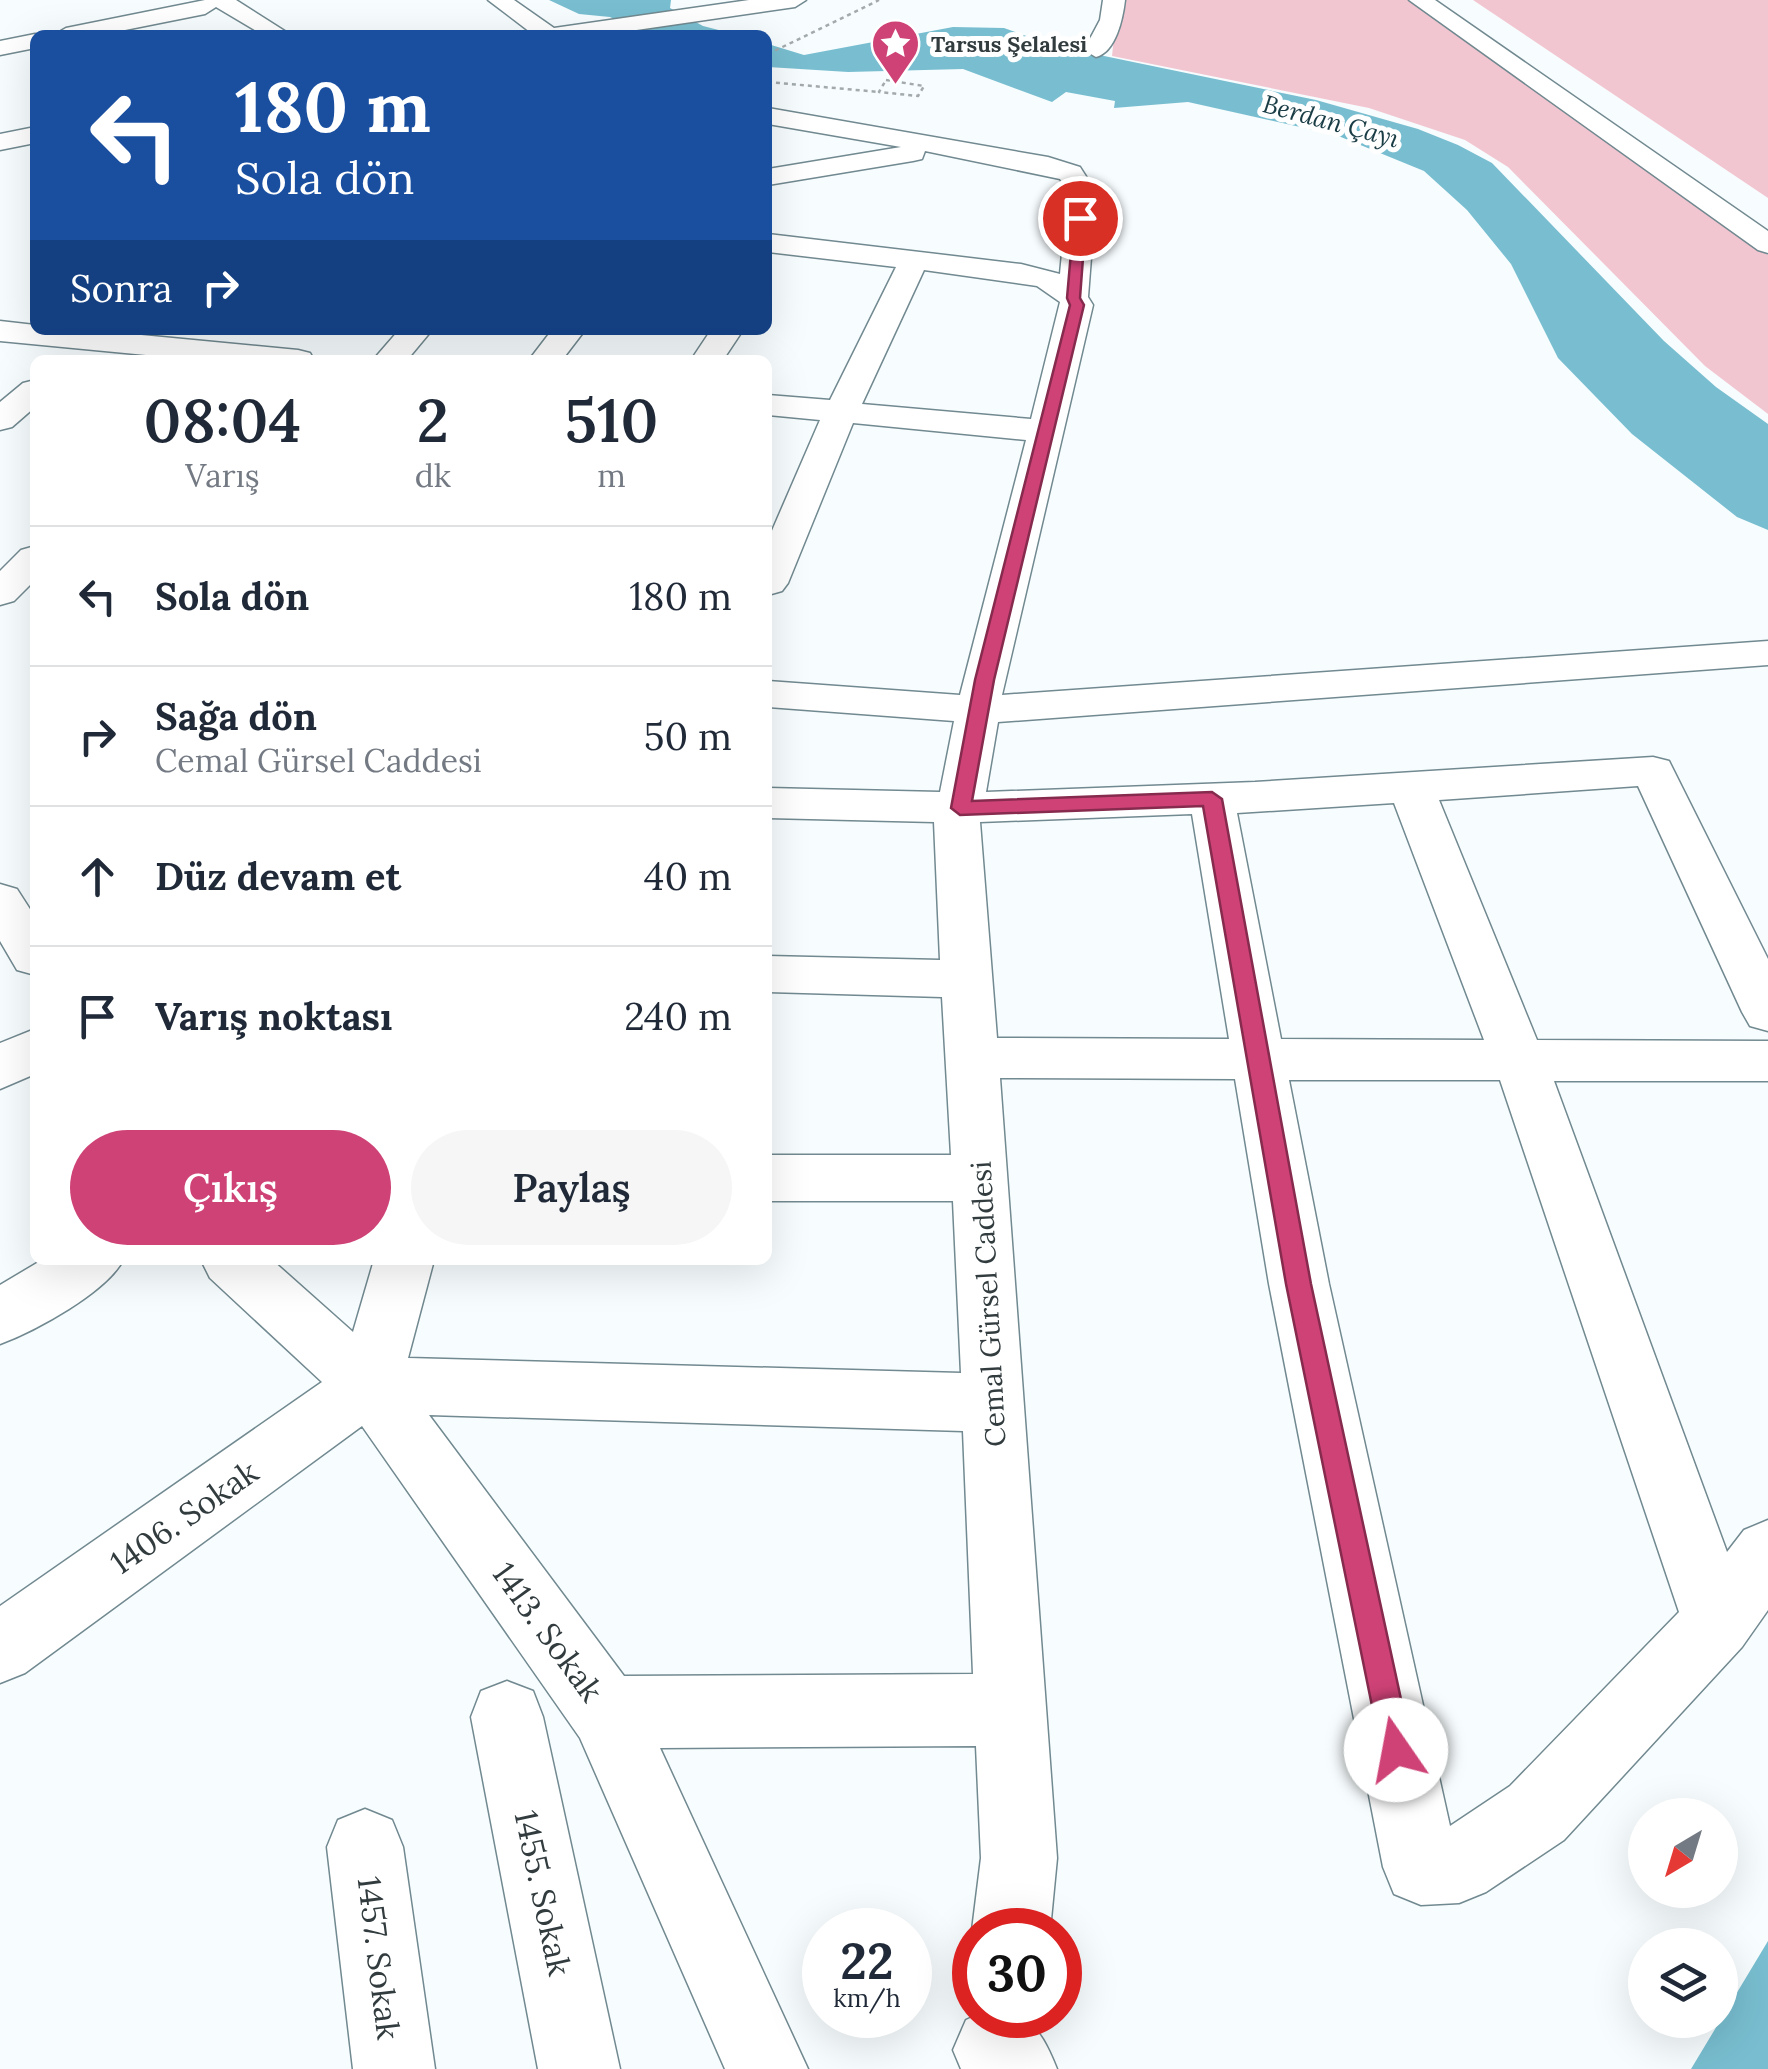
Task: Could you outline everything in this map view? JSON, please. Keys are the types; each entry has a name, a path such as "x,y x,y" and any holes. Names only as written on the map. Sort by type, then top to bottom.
{"street":[{"path":"500,0 545,30"},
{"path":"584,30 795,0"},
{"path":"1096,50 1111,20 1114,0"},
{"path":"1420,0 1768,244"},
{"path":"1459,0 1670,144"},
{"path":"206,2 242,30"},
{"path":"87,30 206,2 268,30"},
{"path":"0,48 30,42"},
{"name":"Cemal Gürsel Caddesi","path":"772,117 1038,163 1070,173 1082,192 1074,285 1077,305 982,695 956,830 1020,1858 1013,1908"},
{"path":"0,142 30,136"},
{"path":"772,177 949,147"},
{"path":"774,239 1036,262 1074,285"},
{"path":"774,239 1021,273 1074,285"},
{"path":"772,574 914,260"},
{"path":"0,330 30,333"},
{"path":"59,335 225,355"},
{"path":"394,355 412,335"},
{"path":"549,355 564,335"},
{"path":"76,355 95,338"},
{"path":"0,420 30,394"},
{"path":"772,405 1046,432"},
{"path":"30,563 0,595 30,603"},
{"path":"982,695 1088,678 1768,624"},
{"path":"772,694 982,695 1768,653"},
{"path":"772,803 960,808 1212,799 1653,772 1768,1012"},
{"path":"1410,787 1519,1061 1717,1622"},
{"path":"1212,799 1298,1284 1421,1866 1459,1865 1537,1813 1717,1622 1768,1553"},
{"path":"772,974 967,978"},
{"path":"0,1068 30,1051"},
{"path":"972,1058 1768,1061"},
{"path":"772,1178 980,1178"},
{"path":"0,1318 85,1265"},
{"name":"1413. Sokak","path":"237,1265 369,1385 606,1712 767,2069"},
{"path":"403,1265 369,1385 994,1402"},
{"name":"1406. Sokak","path":"0,1648 369,1385"},
{"path":"606,1712 1011,1710"},
{"name":"1455. Sokak","path":"507,1717 579,2069"},
{"name":"1457. Sokak","path":"365,1847 394,2069"}],"path":[{"path":"772,52 880,0"},
{"path":"772,82 878,94 918,96 924,86 886,80 878,94"}],"shaded area":[{"path":"1118,0 1409,0 1768,255 1768,414 1705,366 1508,167 1465,140 1369,108 1112,56"},
{"path":"1473,0 1768,0 1768,198"}],"water":[{"path":"549,0 671,0 670,8 719,30 635,30 610,17 579,14"},
{"name":"Berdan Çayı","path":"953,27 1004,28 1051,45 1316,100 1418,129 1458,145 1492,163 1664,341 1716,387 1768,424 1768,530 1737,517 1632,434 1558,358 1511,264 1467,210 1424,171 1336,135 1188,102 1114,108 1115,101 1066,92 1052,102 963,69 848,72 772,67 772,45 804,55"},
{"path":"1768,1941 1768,2069 1691,2069 1710,2038 1738,2038 1738,1991"}],"place":[{"name":"Tarsus Şelalesi","path":"896,86"}],"route":[{"path":"1080,218 1073,298 1077,305 984,680 960,808 1212,799 1298,1284 1396,1750"}]}
